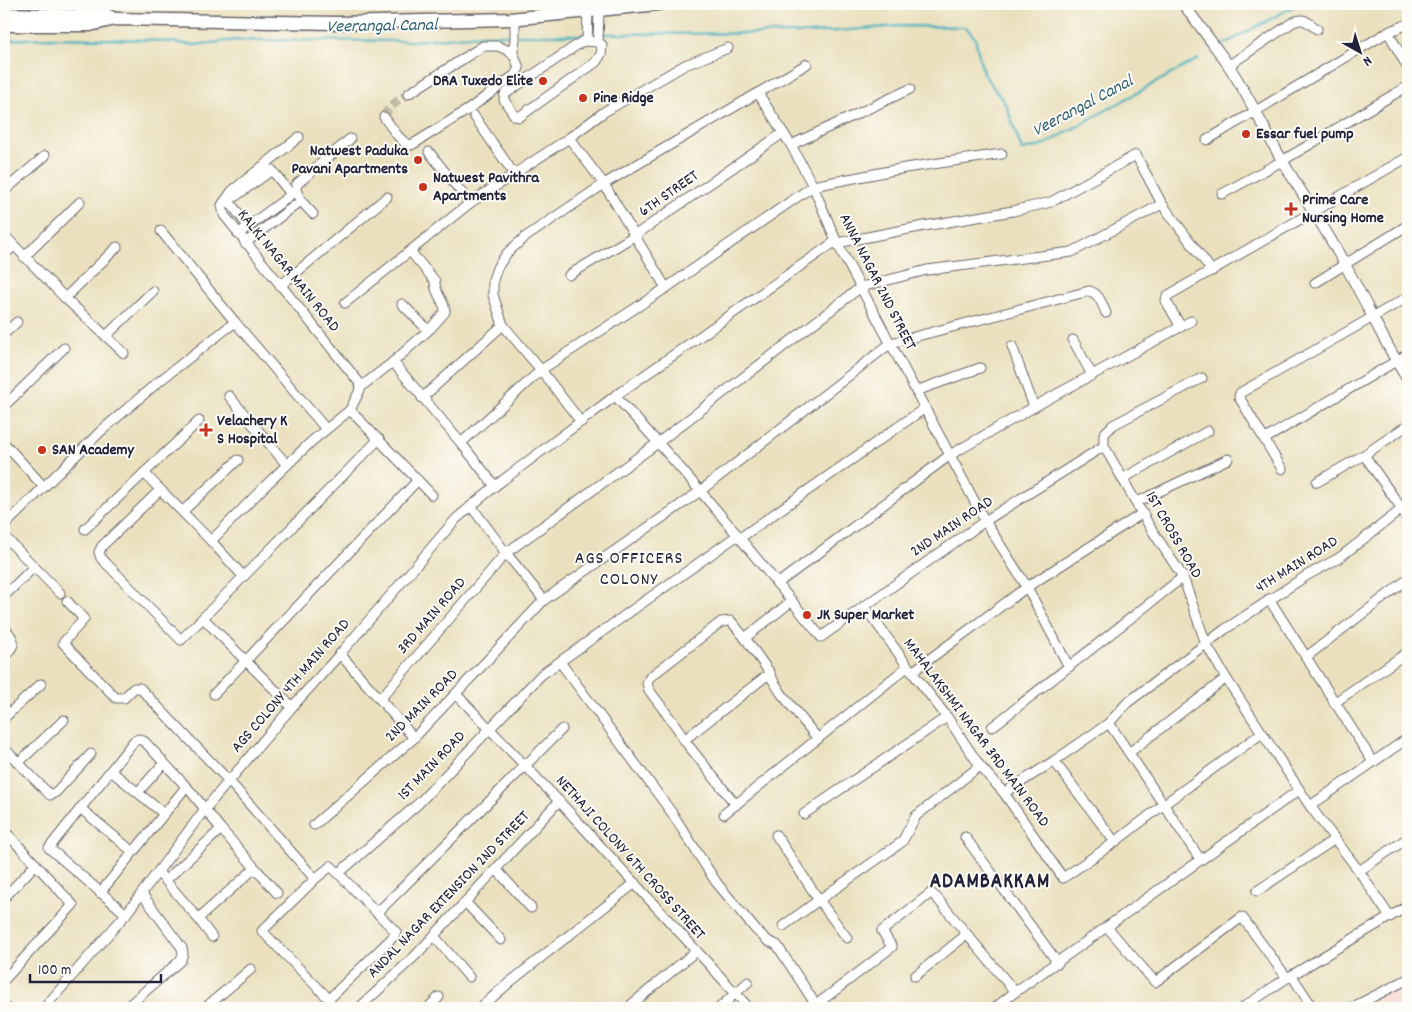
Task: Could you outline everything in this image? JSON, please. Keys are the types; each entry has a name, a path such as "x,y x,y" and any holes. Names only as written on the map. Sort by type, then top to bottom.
{"main road":[{"path":"4,14 84,16 108,12 338,23 512,23 594,10 658,4"},
{"path":"4,26 90,25 108,12"}],"street":[{"path":"1184,4 1226,63 1255,111 1282,161 1315,212 1345,264 1396,362 1408,380"},
{"path":"594,10 602,46 600,58 519,117 515,116 504,100 505,94 587,36 594,10"},
{"path":"1226,63 1300,19 1317,29"},
{"path":"510,53 512,23"},
{"path":"1207,140 1388,32 1408,24"},
{"path":"1388,32 1408,68"},
{"path":"587,36 599,36"},
{"path":"384,117 405,143 416,144 469,109 515,75 519,68 518,61 510,53 498,46 483,46 408,94"},
{"path":"345,303 470,203 569,138 604,112 685,65 728,48"},
{"path":"581,422 503,324 493,295 493,280 497,268 507,253 524,238 604,184 806,64"},
{"path":"1222,194 1282,161 1408,86"},
{"path":"791,145 910,89"},
{"name":"ANNA NAGAR 2ND STREET","path":"758,93 791,145 813,186 837,242 860,287 985,521 1027,587 1069,667"},
{"path":"474,116 514,174"},
{"name":"6TH STREET","path":"569,275 634,236 783,133"},
{"name":"KALKI NAGAR MAIN ROAD","path":"299,137 250,181 232,191 222,205 224,213 245,243 362,386"},
{"path":"569,138 604,184 666,288"},
{"path":"313,214 301,201 296,190 297,184 350,139"},
{"path":"429,152 470,203"},
{"path":"461,443 541,370 666,288 813,186 905,168 1002,154"},
{"path":"837,242 1013,211 1051,202 1136,155 1162,204 1212,271"},
{"path":"4,190 45,156"},
{"path":"1181,327 1166,301 1167,296 1408,157"},
{"path":"238,234 249,227 291,194 272,170 250,181 230,200 232,206 249,227"},
{"path":"280,286 387,197"},
{"path":"245,243 301,201"},
{"path":"24,257 80,202"},
{"path":"860,287 927,270 1072,252 1162,204"},
{"path":"224,213 232,206"},
{"path":"1315,283 1408,224"},
{"path":"161,231 326,429"},
{"path":"4,234 65,298 124,353"},
{"name":"AGS COLONY 4TH MAIN ROAD","path":"142,894 205,809 456,519 495,486 615,396 837,242"},
{"path":"4,255 14,246"},
{"path":"65,298 117,247"},
{"path":"211,541 287,464 350,410 362,386 393,362 446,312 445,305 434,288 435,281 410,251"},
{"name":"3RD MAIN ROAD","path":"380,699 506,553 659,442 860,287"},
{"path":"106,336 153,291"},
{"path":"891,343 1089,291 1094,292 1098,297 1106,313"},
{"path":"1282,469 1239,397 1240,393 1373,319 1408,297"},
{"path":"402,304 428,330"},
{"path":"4,334 17,322"},
{"path":"4,526 100,432 157,383 235,322"},
{"path":"777,584 950,455 1191,322"},
{"path":"422,398 503,324"},
{"path":"1073,340 1092,375"},
{"name":"2ND MAIN ROAD","path":"314,825 414,738 544,600 699,492 891,343"},
{"path":"1012,346 1034,407"},
{"path":"4,406 64,348"},
{"path":"1265,439 1408,354"},
{"path":"393,362 495,486"},
{"path":"916,390 980,368"},
{"path":"1104,446 1104,434 1113,425 1202,378"},
{"path":"229,396 287,464"},
{"path":"615,396 659,442 792,601 745,638"},
{"name":"1ST MAIN ROAD","path":"339,873 419,803 541,675 925,408"},
{"path":"350,410 432,495"},
{"path":"85,529 199,421"},
{"path":"1317,482 1364,455 1408,424"},
{"path":"1122,479 1208,431"},
{"path":"160,490 102,546 99,552 101,558 181,640 379,439"},
{"path":"4,443 44,487"},
{"name":"2ND MAIN ROAD","path":"792,601 821,637 985,521 1104,446"},
{"name":"1ST CROSS ROAD","path":"1104,446 1150,527 1183,577 1206,644 1226,678 1310,806 1359,871 1390,917"},
{"path":"1364,455 1402,509 1408,521"},
{"path":"1137,502 1228,459"},
{"path":"183,512 238,460"},
{"path":"144,473 243,576"},
{"path":"214,694 418,480"},
{"path":"471,506 544,600"},
{"name":"4TH MAIN ROAD","path":"1004,793 1109,723 1127,703 1224,630 1269,599 1338,558 1402,509"},
{"path":"724,814 818,739 910,670 1027,587 1143,513"},
{"path":"4,536 60,593"},
{"path":"4,596 34,567"},
{"path":"992,726 1183,577"},
{"path":"1306,657 1408,579"},
{"path":"1269,599 1373,762"},
{"path":"67,601 84,619 63,643 116,698 124,698 134,688 138,687 229,781 315,879"},
{"name":"MAHALAKSHMI NAGAR 3RD MAIN ROAD","path":"864,606 947,717 980,766 1004,793 1063,878 1115,842"},
{"path":"203,618 292,707"},
{"path":"736,805 684,740 649,690 650,676 721,622 731,621 745,638 781,693 818,739"},
{"path":"4,628 13,637 14,643 4,657"},
{"path":"1334,703 1408,652"},
{"path":"340,654 414,738"},
{"path":"560,662 672,813 716,882 755,929 768,941 777,945 814,1007 892,947 882,931 931,893 1015,992"},
{"path":"684,740 769,674"},
{"path":"1130,752 1226,678"},
{"path":"4,718 41,684"},
{"name":"NETHAJI COLONY 6TH CROSS STREET","path":"456,694 559,801 635,883 695,952 749,1008"},
{"path":"804,814 947,717"},
{"path":"18,763 64,720"},
{"path":"1109,723 1200,860"},
{"path":"380,910 562,729"},
{"path":"1054,761 1115,842 1262,734"},
{"path":"126,914 48,848 134,741 139,738 145,742 186,787 277,893"},
{"path":"1310,806 1408,738"},
{"path":"4,748 50,795 56,792 91,754"},
{"path":"138,792 164,763"},
{"path":"783,926 902,842 916,816 980,766"},
{"path":"111,770 163,813"},
{"path":"100,893 186,787"},
{"path":"995,1008 1300,790"},
{"name":"ANDAL NAGAR EXTENSION 2ND STREET","path":"359,1008 416,956 559,801"},
{"path":"80,808 133,852"},
{"path":"166,880 221,829"},
{"path":"4,980 73,905 36,864 5,835"},
{"path":"776,835 818,900 846,938"},
{"path":"965,837 1058,963"},
{"path":"1359,871 1408,838"},
{"path":"1257,891 1335,839"},
{"path":"4,898 36,864"},
{"path":"331,866 380,910 395,930 395,934 330,998 327,998 262,931 315,879 331,866"},
{"path":"197,918 255,868"},
{"path":"496,869 531,908"},
{"path":"158,872 212,938"},
{"path":"480,1008 635,883"},
{"path":"44,1008 142,894 182,948 183,953 181,960 128,1008"},
{"path":"465,902 501,940"},
{"path":"1242,1008 1408,906"},
{"path":"1107,927 1156,982 1242,917 1313,1008"},
{"path":"915,976 966,935"},
{"path":"434,936 468,977"},
{"path":"631,1005 695,952"},
{"path":"205,1008 252,968"},
{"path":"1355,1007 1408,979"},
{"path":"718,1008 748,982"},
{"path":"428,1008 440,997"}],"shaded area":[{"path":"1408,982 1408,1008 1383,1008 1378,998"}],"waterway":[{"name":"Veerangal Canal","path":"1221,46 1298,4"},
{"name":"Veerangal Canal","path":"600,34 810,33 900,26 966,27 975,38 983,73 1006,105 1022,150 1042,146 1198,59"},
{"name":"Veerangal Canal","path":"4,40 48,38 151,40 195,45 236,40 413,41 481,35 512,35"},
{"name":"Veerangal Canal","path":"518,35 585,35"}],"tunnel":[{"path":"384,117 397,101 408,94"}],"place":[{"name":"DRA Tuxedo Elite","path":"543,81"},
{"name":"Pine Ridge","path":"583,98"},
{"name":"Essar fuel pump","path":"1246,134"},
{"name":"Natwest Paduka Pavani Apartments","path":"418,160"},
{"name":"Natwest Pavithra Apartments","path":"423,187"},
{"name":"Prime Care Nursing Home","path":"1291,209"},
{"name":"Velachery K S Hospital","path":"206,430"},
{"name":"SAN Academy","path":"42,450"},
{"name":"JK Super Market","path":"807,615"}],"district":[{"name":"AGS OFFICERS COLONY","path":"629,569"},
{"name":"ADAMBAKKAM","path":"990,883"}]}
